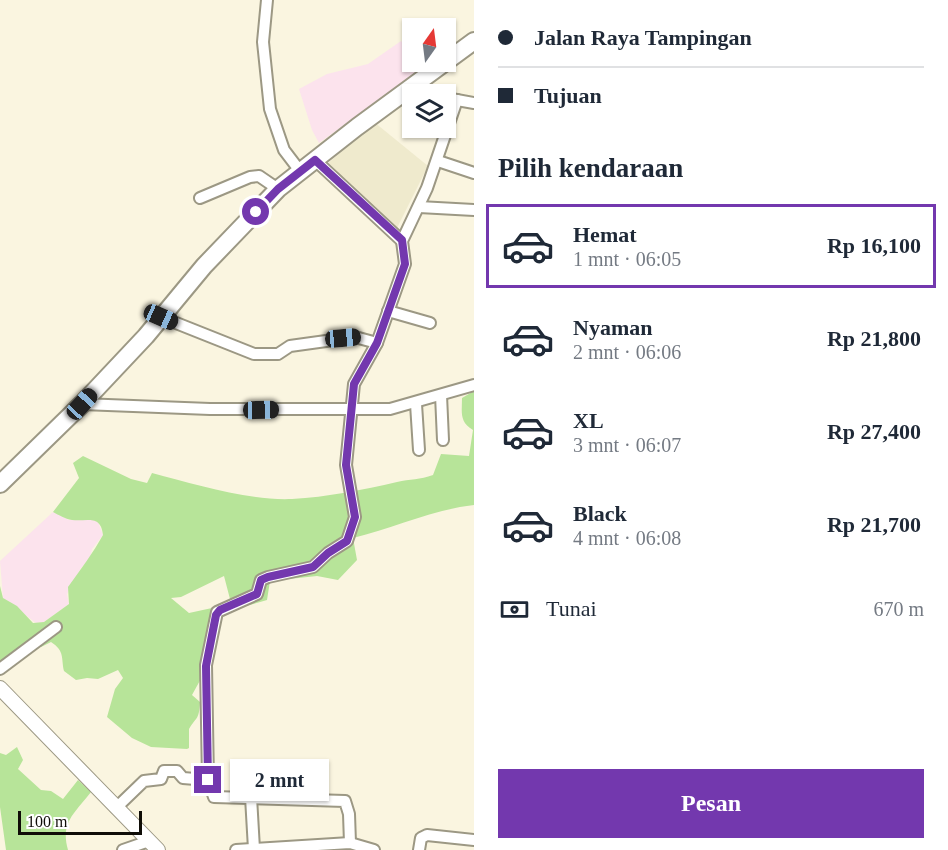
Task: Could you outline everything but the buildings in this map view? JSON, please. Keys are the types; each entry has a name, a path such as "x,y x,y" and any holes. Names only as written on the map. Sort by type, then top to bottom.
{"main road":[{"path":"417,84 474,41"},
{"path":"1,480 82,404 204,266 278,189 402,95"}],"street":[{"path":"267,0 264,50 270,88 270,109 284,150 300,171"},
{"path":"456,100 474,102"},
{"path":"350,843 349,814 345,801 214,797 208,780 206,666 216,615 220,610 257,594 261,580 313,567 328,553 347,541 355,517 346,465 356,378 377,343 405,264 402,240 438,161 443,138"},
{"path":"315,160 402,240"},
{"path":"438,161 474,173"},
{"path":"200,198 250,177 259,176 278,189"},
{"path":"419,207 474,210"},
{"path":"388,311 430,322"},
{"path":"161,317 254,354 278,354 290,346 356,337 377,343"},
{"path":"82,404 210,410 390,409 416,404 474,385"},
{"path":"441,395 443,440"},
{"path":"416,404 418,450"},
{"path":"0,669 56,627"},
{"path":"0,688 153,846"},
{"path":"116,808 144,781 161,779 164,771 177,771 183,778 208,780"},
{"path":"251,797 254,849"},
{"path":"419,850 421,838 427,835 474,840"},
{"path":"236,850 331,848 350,843 374,850"},
{"path":"123,850 153,846"}],"shaded area":[{"path":"401,41 402,72 418,72 319,143 312,130 299,89 327,74 368,64"},
{"path":"374,122 428,166 396,230 325,166"},
{"path":"53,512 69,520 92,518 98,522 103,535 92,549 90,559 81,568 67,594 69,604 44,622 36,623 3,598 0,561"}],"green space":[{"path":"474,391 474,505 428,515 353,538 357,560 338,580 317,576 270,581 267,600 239,608 230,599 224,576 181,597 171,598 189,613 212,608 203,675 192,695 200,702 198,715 189,729 189,748 151,747 132,738 107,717 115,689 123,678 118,670 98,679 76,680 64,671 59,648 51,642 41,647 31,638 0,666 0,586 3,598 17,606 33,623 44,622 69,604 68,587 103,535 102,528 92,520 69,519 53,512 79,478 73,463 83,456 131,479 147,483 152,473 222,491 275,499 345,493 433,475 441,454 469,456 473,430 463,420 462,398"},
{"path":"17,747 23,760 18,769 41,790 51,791 63,799 78,780 91,792 70,818 66,832 68,850 6,850 0,807 0,753 6,755"}],"route":[{"path":"208,780 206,666 217,612 257,594 261,580 287,571 313,567 328,553 347,541 355,517 346,465 354,384 377,343 405,264 402,240 315,160 278,189 256,212"}]}
